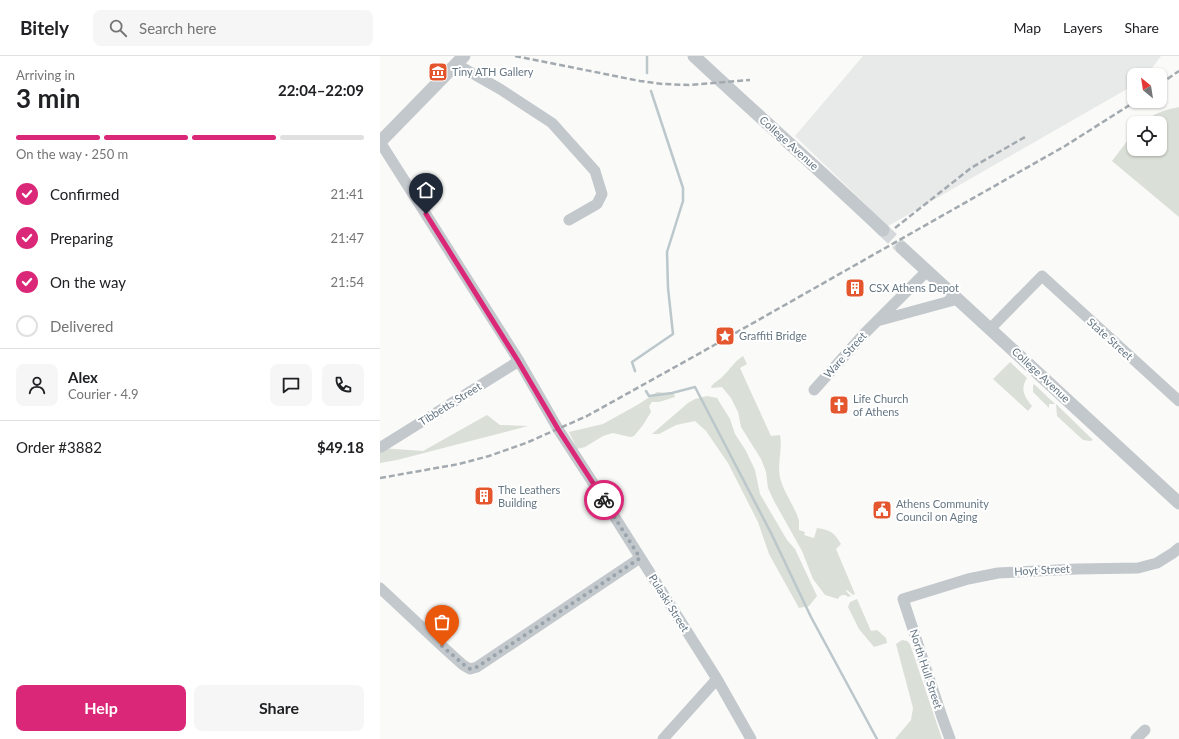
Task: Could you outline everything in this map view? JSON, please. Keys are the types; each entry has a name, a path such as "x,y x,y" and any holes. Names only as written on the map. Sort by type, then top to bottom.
{"street":[{"name":"College Avenue","path":"694,56 883,230"},
{"path":"380,142 460,60 500,89 552,123 595,171 602,194 597,204 569,220"},
{"name":"Pulaski Street","path":"380,142 518,361 558,429 716,679 751,739"},
{"name":"College Avenue","path":"902,248 1179,504"},
{"name":"Ware Street","path":"814,390 877,321 927,271"},
{"name":"State Street","path":"990,329 1042,276 1179,401"},
{"path":"877,321 958,299"},
{"name":"Tibbetts Street","path":"381,447 518,361"},
{"name":"Hoyt Street","path":"903,599 968,578 998,573 1138,568 1157,563 1179,548"},
{"path":"380,588 470,669 477,667 640,558"},
{"name":"North Hull Street","path":"903,599 950,739"},
{"path":"663,739 716,679"},
{"path":"1136,739 1145,730"}],"shaded area":[{"path":"863,56 1161,56 1152,68 1127,68 1127,89 888,226 795,136"},
{"path":"1179,107 1179,217 1112,161 1127,141 1127,156 1167,156 1167,116 1153,116 1169,109"},
{"path":"743,356 747,364 740,368 771,436 780,435 780,475 783,486 798,517 799,530 805,532 804,535 814,538 817,528 831,532 836,537 841,544 836,549 855,594 853,595 847,590 846,591 851,596 848,597 843,595 838,599 825,595 813,579 802,551 768,488 766,472 761,459 741,427 738,412 731,398 722,387 711,387"},
{"path":"1010,362 1027,378 1023,389 1032,406 1028,411 993,379"},
{"path":"1034,384 1055,404 1049,404 1049,408 1033,392"},
{"path":"657,392 674,394 675,397 659,402 652,402 649,406 651,412 634,436 630,437 613,433 603,436 585,447 577,449 569,432 603,424"},
{"path":"707,396 717,398 730,419 735,434 746,451 755,470 760,494 787,540 795,549 817,596 809,606 799,608 769,554 758,522 728,463 706,431 695,421 676,425 659,434 652,434 688,403 695,399"},
{"path":"1056,404 1093,440 1083,440 1057,416"},
{"path":"487,415 500,425 528,426 397,460 380,463 380,448 423,451"},
{"path":"857,599 871,631 877,630 886,638 887,643 874,647 859,629 848,607 850,602"},
{"path":"902,640 907,641 910,644 942,739 895,739 911,720 913,708 896,644"}],"waterway":[{"path":"647,56 647,73"},
{"path":"635,371 632,362 673,334 668,288 667,252 683,201 683,188 651,91"},
{"path":"646,391 649,396 672,393 695,387 771,533 811,617 877,739"}],"tunnel":[{"path":"883,230 902,248"}],"railway":[{"path":"515,56 640,81 663,84 689,85 750,80"},
{"path":"1167,79 1179,71"},
{"path":"380,478 459,464 489,456 526,443 587,416 1065,146 1127,107"},
{"path":"895,228 971,168 1025,137"}],"way so far":[{"path":"442,646 470,669 477,667 640,558 604,500"}],"place":[{"name":"Tiny ATH Gallery","path":"438,72"},
{"name":"CSX Athens Depot","path":"855,288"},
{"name":"Graffiti Bridge","path":"725,336"},
{"name":"Life Church of Athens","path":"839,405"},
{"name":"The Leathers Building","path":"484,496"},
{"name":"Athens Community Council on Aging","path":"882,510"}],"route":[{"path":"426,214 518,361 558,429 604,500"}]}
